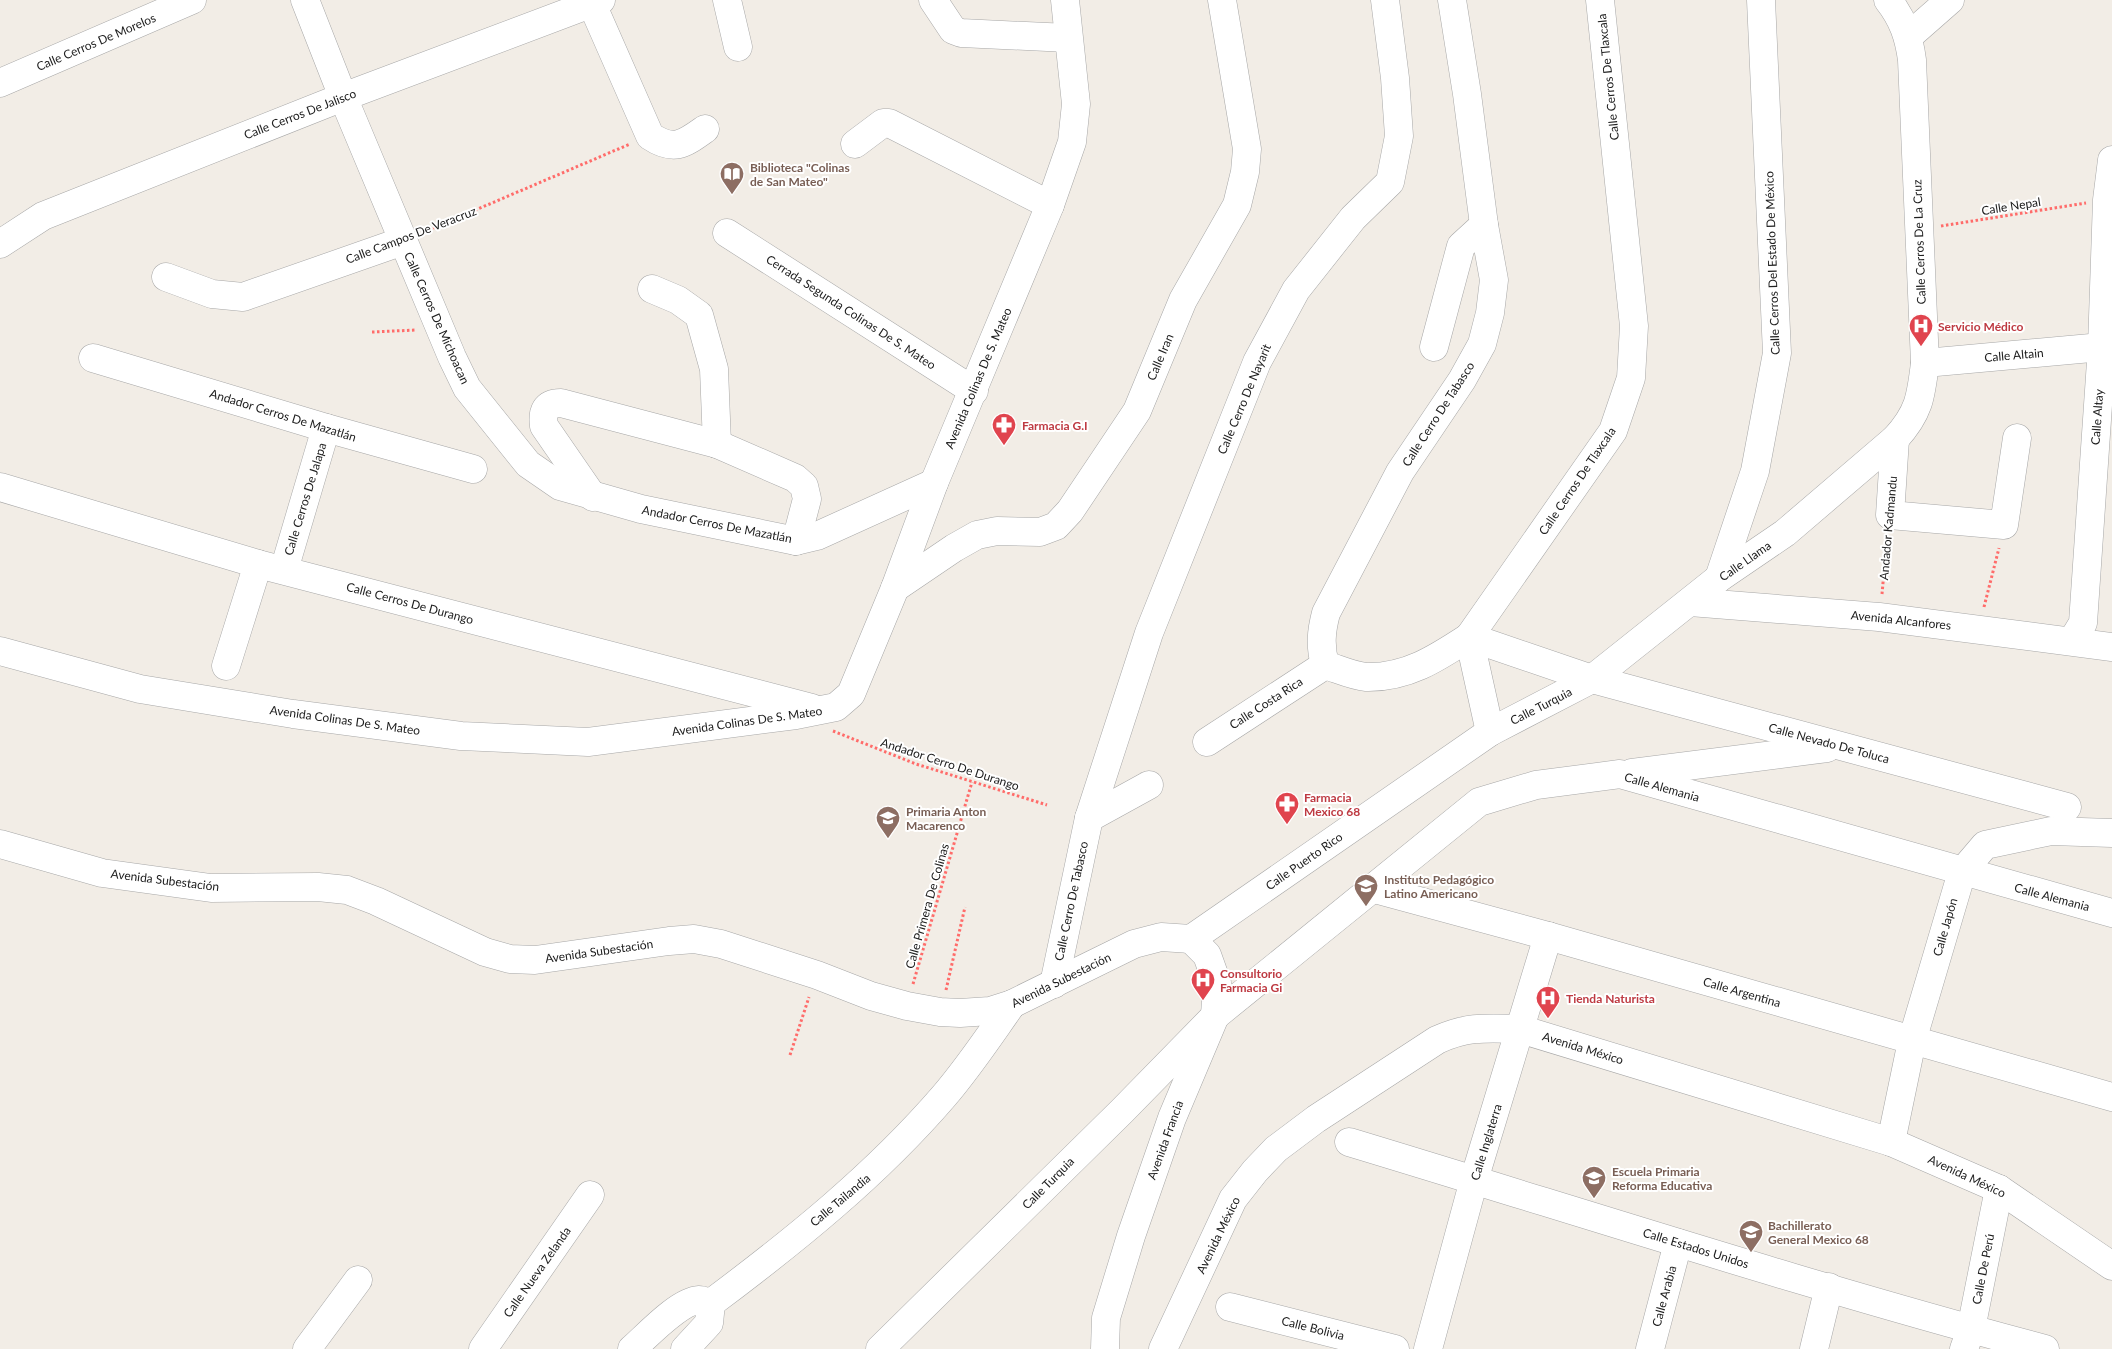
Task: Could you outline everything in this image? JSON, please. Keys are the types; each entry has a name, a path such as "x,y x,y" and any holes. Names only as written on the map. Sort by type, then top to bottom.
{"street":[{"name":"Calle Cerros De Morelos","path":"0,83 192,0"},
{"path":"305,0 403,241"},
{"path":"727,0 738,47"},
{"path":"933,0 953,30 962,34 1068,38"},
{"name":"Avenida Colinas De S. Mateo","path":"0,651 140,689 293,714 461,736 588,742 826,720 836,707 851,694 895,588 934,483 1050,205 1072,142 1076,104 1065,0"},
{"name":"Calle Iran","path":"895,588 954,548 977,535 997,531 1040,532 1056,526 1070,511 1137,411 1183,300 1237,205 1245,172 1248,148 1222,0"},
{"path":"1374,0 1389,30"},
{"name":"Calle Cerro De Nayarit","path":"1089,818 1149,633 1257,362 1296,290 1353,218 1390,182 1399,136 1395,78 1385,0"},
{"name":"Calle Cerro De Tabasco","path":"1325,665 1321,649 1321,634 1326,613 1400,472 1462,380 1482,344 1490,314 1494,280 1484,225 1467,94 1452,0"},
{"name":"Calle Cerros De Tlaxcala","path":"1469,637 1613,431 1631,378 1634,326 1600,0"},
{"name":"Calle Cerros Del Estado De México","path":"1719,578 1754,471 1777,353 1761,0"},
{"name":"Calle Cerros De La Cruz","path":"1888,0 1899,14 1909,36 1912,60 1925,363 1918,405 1909,424 1895,439"},
{"path":"1909,36 1950,0"},
{"path":"596,2 657,140 685,143 705,129"},
{"name":"Calle Cerros De Jalisco","path":"3,242 44,216 343,97 596,2"},
{"path":"855,144 883,123 889,123 1050,205"},
{"name":"Calle Altay","path":"2072,641 2082,623 2102,347 2107,200 2112,160"},
{"path":"1434,347 1461,246 1484,225"},
{"name":"Cerrada Segunda Colinas De S. Mateo","path":"727,233 974,391"},
{"name":"Calle Campos De Veracruz","path":"166,277 212,294 243,297 403,241"},
{"name":"Calle Cerros De Michoacan","path":"403,241 467,388 528,464"},
{"path":"652,289 678,300 699,315 714,369 717,444"},
{"name":"Calle Altain","path":"1925,363 2102,347"},
{"name":"Andador Cerros De Mazatlán","path":"93,358 326,428 473,469"},
{"path":"593,497 544,426 542,415 545,408 553,403 561,403 717,444 795,478 804,486 807,499 796,541"},
{"name":"Calle Cerros De Jalapa","path":"284,570 326,428"},
{"path":"1890,515 2004,525 2017,438"},
{"name":"Calle Llama","path":"1592,679 1719,578 1785,533 1895,439"},
{"name":"Andador Kadmandu","path":"1890,515 1895,439"},
{"name":"Andador Cerros De Mazatlán","path":"528,464 560,486 593,497 641,509 796,541 817,536 934,483"},
{"name":"Calle Cerros De Durango","path":"0,487 258,564 826,720"},
{"path":"226,666 258,564"},
{"name":"Avenida Alcanfores","path":"1690,602 1879,617 2112,647"},
{"path":"1325,665 1365,677 1398,675 1430,662 1469,637 1490,732"},
{"name":"Calle Nevado De Toluca","path":"1469,637 1592,679 2067,807"},
{"name":"Calle Costa Rica","path":"1207,742 1325,665"},
{"name":"Calle Turquia","path":"1490,732 1592,679"},
{"name":"Calle Puerto Rico","path":"1191,940 1490,732"},
{"path":"1620,774 1841,746"},
{"name":"Calle Alemania","path":"1215,1016 1479,802 1536,785 1620,774 2112,913"},
{"path":"1089,818 1149,785"},
{"name":"Calle Cerro De Tabasco","path":"1054,984 1089,818"},
{"name":"Calle Japón","path":"1892,1142 1912,1040 1962,872 1985,845 2051,831 2112,833"},
{"name":"Avenida Subestación","path":"0,844 102,873 211,888 318,887 347,890 376,901 485,952 510,959 535,960 669,941 694,940 721,944 817,975 871,996 907,1006 940,1012 990,1011 1012,1004 1134,944 1161,938 1191,940"},
{"name":"Calle Argentina","path":"1371,888 1548,936 2112,1098"},
{"name":"Calle Inglaterra","path":"1428,1349 1474,1180 1548,936"},
{"name":"Avenida Francia","path":"1105,1349 1106,1318 1131,1236 1172,1118 1215,1016 1217,984 1207,955 1191,940"},
{"name":"Calle Tailandia","path":"711,1303 765,1263 873,1172 944,1096 1012,1004"},
{"name":"Calle Turquia","path":"880,1349 1122,1111 1215,1016"},
{"name":"Avenida México","path":"1163,1349 1233,1199 1255,1171 1276,1149 1316,1119 1437,1040 1457,1031 1479,1028 1520,1029 1892,1142 1999,1189 2112,1266"},
{"name":"Calle Estados Unidos","path":"1349,1142 1678,1243 1829,1287 1968,1339 2045,1349"},
{"name":"Calle De Perú","path":"1968,1339 1999,1189"},
{"name":"Calle Nueva Zelanda","path":"483,1349 590,1195"},
{"name":"Calle Arabia","path":"1650,1349 1678,1243"},
{"path":"307,1349 358,1280"},
{"path":"1814,1349 1829,1287"},
{"path":"632,1349 669,1317 690,1302 700,1300 711,1303 708,1322 685,1349"},
{"name":"Calle Bolivia","path":"1230,1307 1396,1349"}],"path":[{"name":"Calle Campos De Veracruz","path":"403,241 657,140"},
{"name":"Calle Nepal","path":"1918,230 2107,200"},
{"path":"372,332 440,329"},
{"name":"Andador Kadmandu","path":"1879,617 1890,515"},
{"path":"1979,629 2004,525"},
{"name":"Andador Cerro De Durango","path":"826,720 916,764 1047,805"},
{"name":"Calle Primera De Colinas","path":"907,1006 972,782"},
{"path":"940,1012 966,906"},
{"path":"790,1055 817,975"}],"place":[{"name":"Biblioteca \"Colinas de San Mateo\"","path":"732,195"},
{"name":"Servicio Médico","path":"1921,347"},
{"name":"Farmacia G.I","path":"1004,446"},
{"name":"Farmacia Mexico 68","path":"1287,825"},
{"name":"Primaria Anton Macarenco","path":"888,839"},
{"name":"Instituto Pedagógico Latino Americano","path":"1366,907"},
{"name":"Consultorio Farmacia Gi","path":"1203,1001"},
{"name":"Tienda Naturista","path":"1548,1019"},
{"name":"Escuela Primaria Reforma Educativa","path":"1594,1199"},
{"name":"Bachillerato General Mexico 68","path":"1751,1253"}]}
